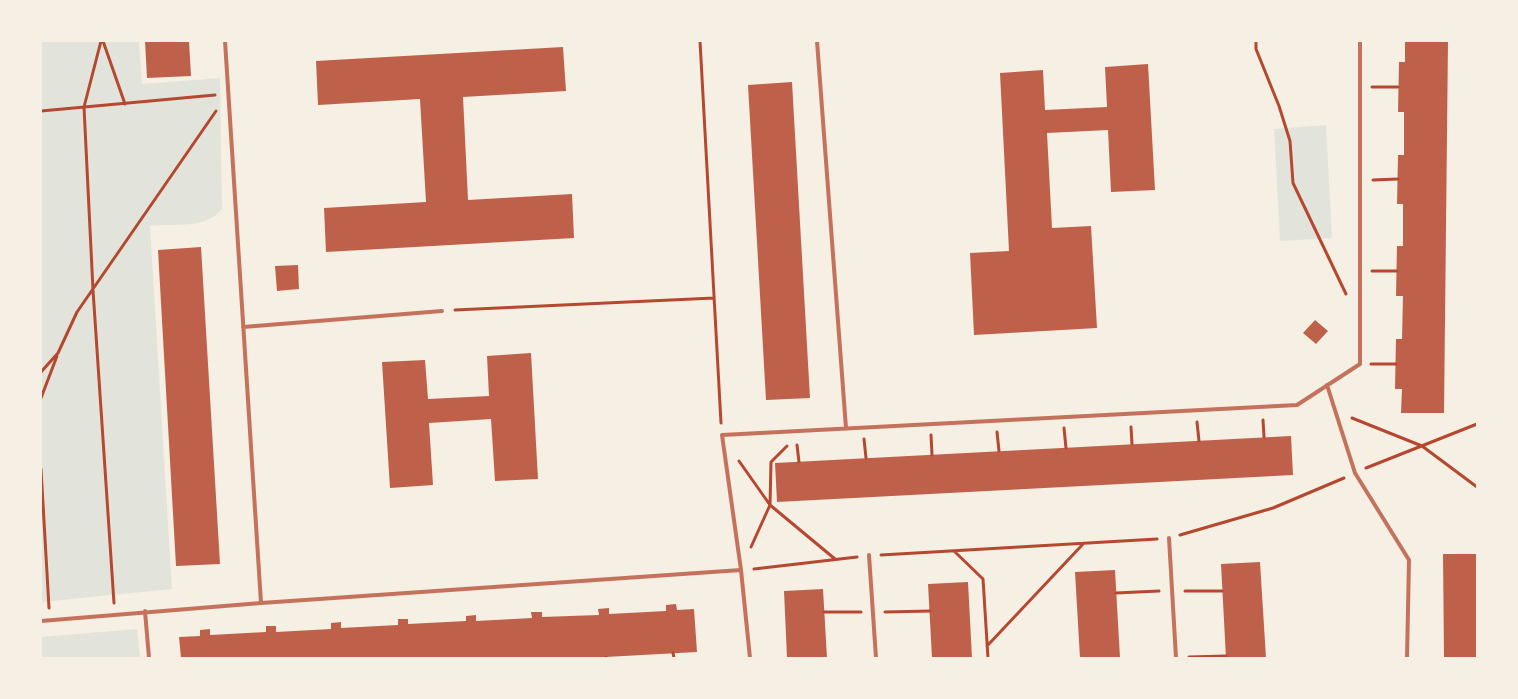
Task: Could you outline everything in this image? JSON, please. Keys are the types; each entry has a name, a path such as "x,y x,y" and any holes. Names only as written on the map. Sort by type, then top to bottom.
{"lane":[{"path":"225,41 261,603"},
{"path":"817,41 846,428"},
{"path":"750,658 741,570 722,435 1297,405 1360,364 1360,41"},
{"path":"243,327 442,311"},
{"path":"1327,385 1355,473 1409,560 1406,658"},
{"path":"1170,538 1176,657"},
{"path":"869,555 876,658"},
{"path":"41,621 261,603 741,570"},
{"path":"145,612 149,658"}],"path":[{"path":"102,41 125,104"},
{"path":"102,41 84,107 93,290 115,614"},
{"path":"700,41 722,435"},
{"path":"1256,41 1256,50 1279,106 1290,141 1293,183 1347,298"},
{"path":"1360,88 1398,87"},
{"path":"41,111 228,94"},
{"path":"41,398 58,353 77,312 228,94"},
{"path":"1360,180 1398,180"},
{"path":"1360,272 1397,271"},
{"path":"442,311 714,298"},
{"path":"41,372 58,353"},
{"path":"1360,364 1396,364"},
{"path":"1335,411 1422,446 1477,488"},
{"path":"741,570 869,555 1170,538 1273,508 1477,424"},
{"path":"741,570 770,505 771,462 790,442"},
{"path":"738,458 770,505 835,559"},
{"path":"41,469 50,620"},
{"path":"987,646 1084,543"},
{"path":"954,550 983,579 988,658"},
{"path":"1116,594 1222,591"},
{"path":"673,653 674,658"},
{"path":"1176,657 1226,656"}],"shaded area":[{"path":"41,41 139,41 142,84 220,78 222,209 215,216 198,223 150,226 172,589 41,602"},
{"path":"1326,125 1332,238 1280,241 1274,129"},
{"path":"137,629 140,658 41,658 41,637"}],"building":[{"path":"145,41 189,41 191,76 147,78"},
{"path":"1405,41 1448,41 1444,413 1401,413 1402,389 1395,389 1396,339 1402,339 1403,296 1396,296 1397,246 1403,246 1403,204 1397,204 1398,155 1404,155 1404,112 1398,112 1399,62 1405,62"},
{"path":"563,47 566,91 463,97 468,200 572,194 574,238 326,252 324,208 426,202 420,99 318,105 316,61"},
{"path":"1148,64 1155,190 1111,192 1108,130 1047,133 1052,228 1091,226 1097,328 974,335 970,253 1009,251 1000,73 1043,70 1045,110 1107,107 1105,67"},
{"path":"792,82 810,398 766,400 748,85"},
{"path":"201,247 220,564 176,566 158,250"},
{"path":"298,265 299,289 277,291 275,266"},
{"path":"1315,320 1328,331 1316,344 1303,333"},
{"path":"531,353 538,479 495,481 491,419 429,423 433,485 390,488 382,362 425,360 428,399 489,396 487,356"},
{"path":"1291,436 1293,475 777,502 775,463"},
{"path":"1443,554 1477,554 1477,658 1444,658"},
{"path":"1260,562 1266,658 1226,658 1221,564"},
{"path":"1115,570 1120,658 1080,658 1075,572"},
{"path":"968,582 972,658 932,658 928,584"},
{"path":"823,589 827,658 787,658 784,591"},
{"path":"676,604 677,610 694,609 697,652 587,658 181,658 179,637 200,636 200,630 210,629 210,635 266,632 266,626 276,626 276,632 331,629 331,623 341,622 341,628 398,625 398,619 408,619 408,624 466,621 466,616 476,615 476,621 532,618 531,612 542,612 542,617 599,615 598,609 609,608 609,614 666,611 666,605"}]}
